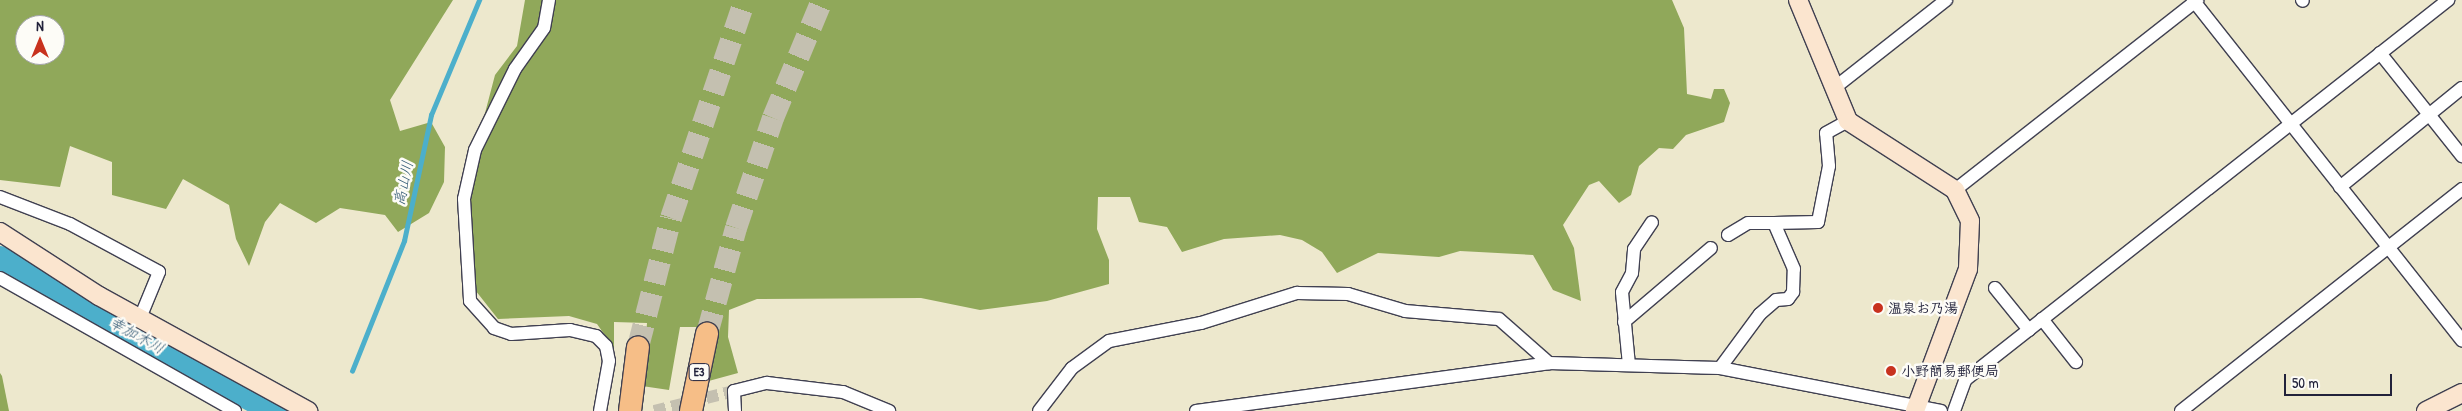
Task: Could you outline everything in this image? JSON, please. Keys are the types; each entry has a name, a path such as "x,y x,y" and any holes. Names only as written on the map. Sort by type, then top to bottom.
{"highway":[{"name":"E3","path":"691,411 707,334"},
{"path":"630,411 638,346"}],"street":[{"path":"549,0 544,28 516,69 474,150 464,199 470,301 494,328 511,334 570,330 596,336 606,346 609,361 600,411"},
{"path":"1798,0 1832,89 1848,121 1955,190 1970,221 1968,269 1916,408"},
{"path":"1832,89 1946,0"},
{"path":"1954,411 1966,380 2289,123 2448,0"},
{"path":"1955,190 2195,1 2462,341"},
{"path":"2380,53 2462,156"},
{"path":"2340,187 2462,88"},
{"path":"1728,234 1748,223 1818,222 1829,166 1826,133 1848,121"},
{"path":"2181,411 2462,189"},
{"path":"0,197 70,224 159,272 140,318"},
{"path":"1629,365 1622,292 1632,273 1634,249 1652,222"},
{"path":"1720,368 1760,314 1776,300 1788,299 1793,292 1794,270 1774,223"},
{"path":"0,232 140,318 308,411"},
{"path":"1624,322 1711,248"},
{"path":"0,278 235,411"},
{"path":"1994,288 2029,330"},
{"path":"1039,411 1072,368 1109,341 1202,323 1297,293 1348,294 1405,311 1499,318 1549,363"},
{"path":"2042,319 2076,362"},
{"path":"1196,411 1549,363 1720,368 1916,408 1940,411"},
{"path":"734,411 734,391 767,383 843,392 889,411"},
{"path":"2426,411 2462,393"}],"green space":[{"path":"0,0 453,0 390,100 400,131 431,122 445,147 444,182 429,213 398,232 385,215 340,208 316,223 280,203 265,222 249,266 236,239 229,205 183,179 166,209 112,195 112,162 70,146 60,187 0,180"},
{"path":"525,0 1672,0 1684,28 1687,94 1711,99 1714,89 1724,89 1730,103 1724,122 1686,135 1673,149 1659,148 1639,166 1631,195 1619,203 1599,181 1589,185 1563,225 1574,248 1581,301 1553,290 1533,255 1460,251 1439,257 1378,253 1337,273 1322,252 1302,240 1280,235 1224,239 1182,252 1167,227 1139,222 1130,197 1098,197 1097,229 1109,260 1109,284 1047,301 980,310 921,298 757,299 729,310 728,337 738,373 705,382 715,327 680,327 669,390 642,386 647,323 614,322 614,348 597,324 569,316 498,319 468,281 469,174 495,75 517,46"},
{"path":"0,373 2,376 9,411 0,411"}],"waterway":[{"name":"高山川","path":"352,371 404,241 431,115 479,0"},
{"name":"幸加木川","path":"0,259 274,411"}],"tunnel":[{"path":"638,347 671,218 745,0"},
{"path":"707,334 736,228 773,118 822,0"},
{"path":"654,411 734,391"}],"place":[{"name":"温泉お乃湯","path":"1878,308"},
{"name":"小野簡易郵便局","path":"1891,371"}]}
